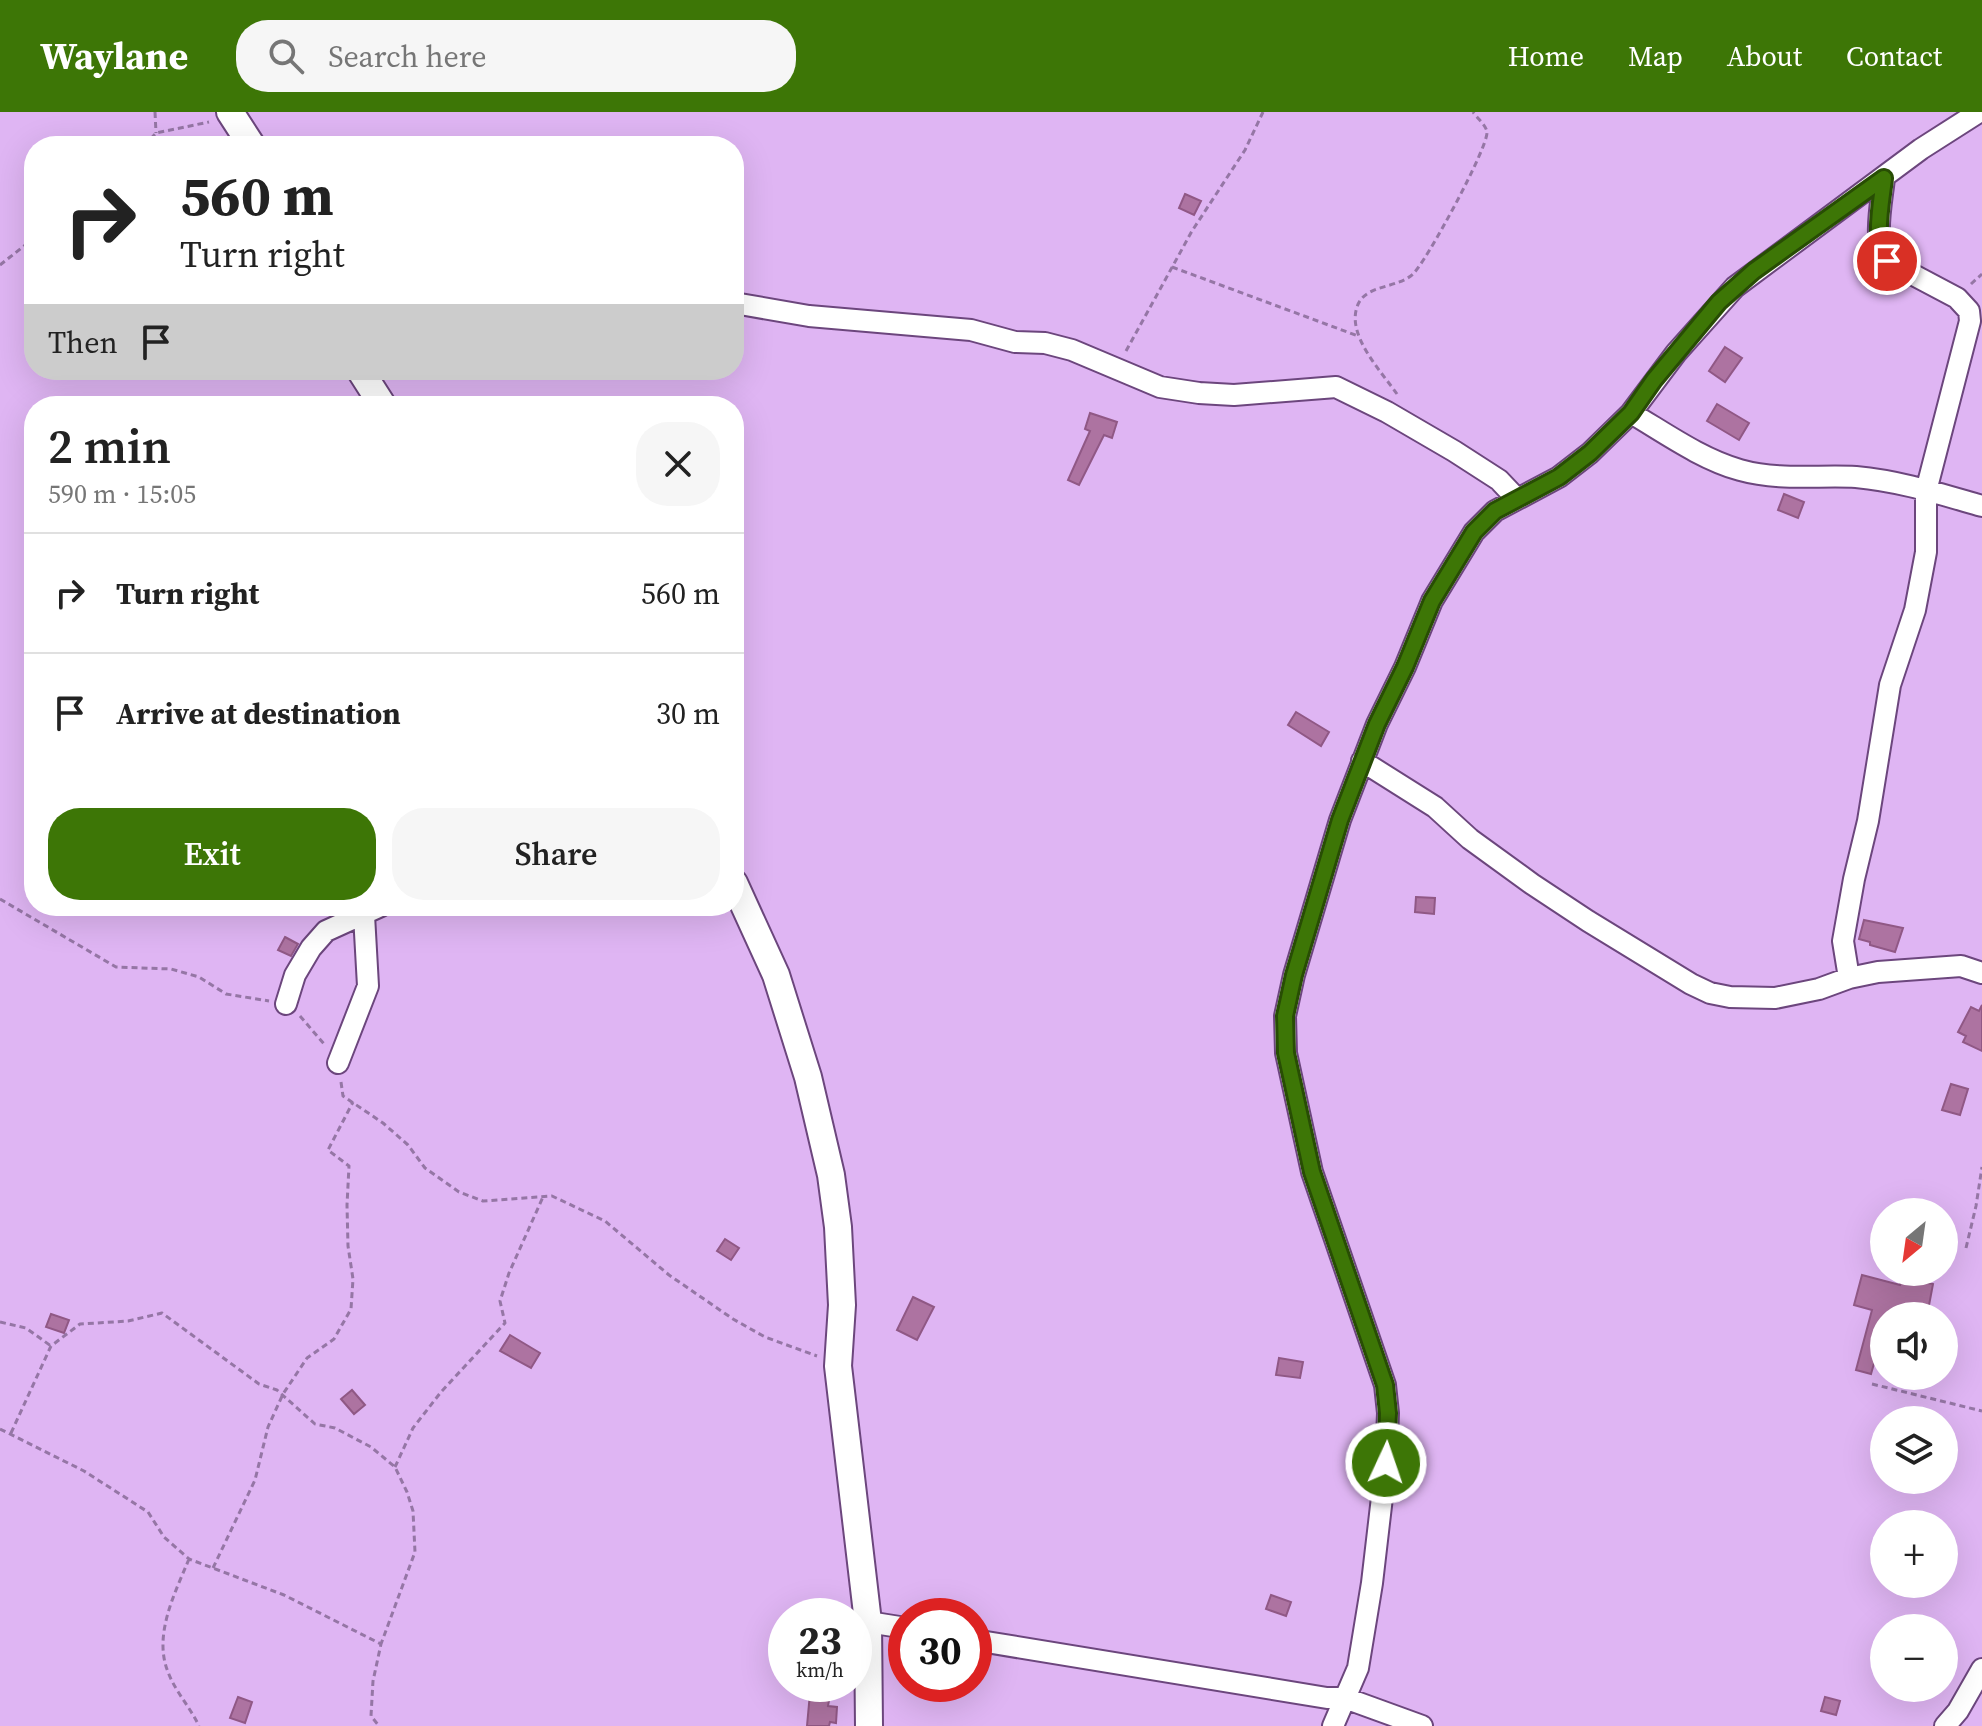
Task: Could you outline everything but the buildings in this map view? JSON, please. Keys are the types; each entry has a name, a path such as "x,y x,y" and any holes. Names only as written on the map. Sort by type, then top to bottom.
{"street":[{"path":"1333,1726 1358,1668 1372,1583 1386,1463 1388,1413 1385,1385 1312,1172 1286,1053 1285,1016 1317,892 1362,761 1432,601 1474,532 1495,511 1570,469 1590,453 1631,413 1654,380 1727,294 1754,271 1921,149 1979,112"},
{"path":"232,115 246,136"},
{"path":"1849,978 1843,941 1854,879 1868,821 1890,685 1915,610 1926,552 1926,491 1967,335 1969,311 1957,298 1887,261 1882,255 1879,238 1884,178"},
{"path":"744,305 809,316 971,330 1015,342 1045,343 1072,350 1160,387 1199,393 1234,395 1327,387 1344,389 1454,451 1499,480 1517,499"},
{"path":"1631,413 1720,463 1742,471 1774,477 1881,480 1982,506"},
{"path":"1362,761 1435,807 1470,839 1532,884 1710,993 1730,997 1775,998 1878,972 1961,966 1982,973"},
{"path":"744,905 776,975 808,1077 831,1175 838,1227 842,1305 838,1366 865,1598"},
{"path":"286,1004 295,975 311,948 326,931 360,916"},
{"path":"338,1063 368,986 373,916"},
{"path":"992,1643 1312,1696 1345,1698 1422,1726"},
{"path":"1945,1726 1958,1711 1982,1669"},
{"path":"869,1702 869,1726"}],"path":[{"path":"155,112 156,133"},
{"path":"1115,370 1214,194 1245,150 1263,112"},
{"path":"1398,396 1358,336 1355,315 1359,301 1373,290 1400,283 1418,270 1463,188 1487,133 1473,112"},
{"path":"153,136 232,115"},
{"path":"0,265 24,246"},
{"path":"1172,267 1358,336"},
{"path":"0,899 24,913"},
{"path":"29,916 116,967 171,969 199,977 226,994 286,1004 338,1063 343,1096 383,1123 408,1145 425,1168 459,1192 483,1201 552,1196 605,1221 669,1275 733,1319 765,1337 807,1351 838,1366"},
{"path":"213,1568 255,1480 268,1427 283,1394 307,1358 334,1339 351,1309 353,1279 347,1205 349,1166 328,1150 353,1102"},
{"path":"1966,1248 1982,1167"},
{"path":"395,1467 413,1428 441,1392 505,1323 500,1301 543,1197"},
{"path":"11,1433 51,1346 80,1324 128,1321 162,1313 259,1384 283,1394 315,1424 335,1428 371,1447 395,1467 413,1511 415,1552 381,1644 373,1681 371,1716 379,1726"},
{"path":"0,1322 26,1328 51,1346"},
{"path":"1896,1390 1982,1411"},
{"path":"0,1429 84,1471 148,1512 164,1537 189,1559 284,1595 381,1644"},
{"path":"189,1559 169,1608 163,1640 167,1671 199,1726"}],"route":[{"path":"1386,1463 1388,1413 1385,1385 1312,1172 1286,1053 1285,1016 1317,892 1340,820 1377,724 1432,601 1474,532 1495,511 1559,477 1590,453 1631,413 1654,380 1719,302 1754,271 1884,178 1879,238 1882,255 1887,261"}]}
